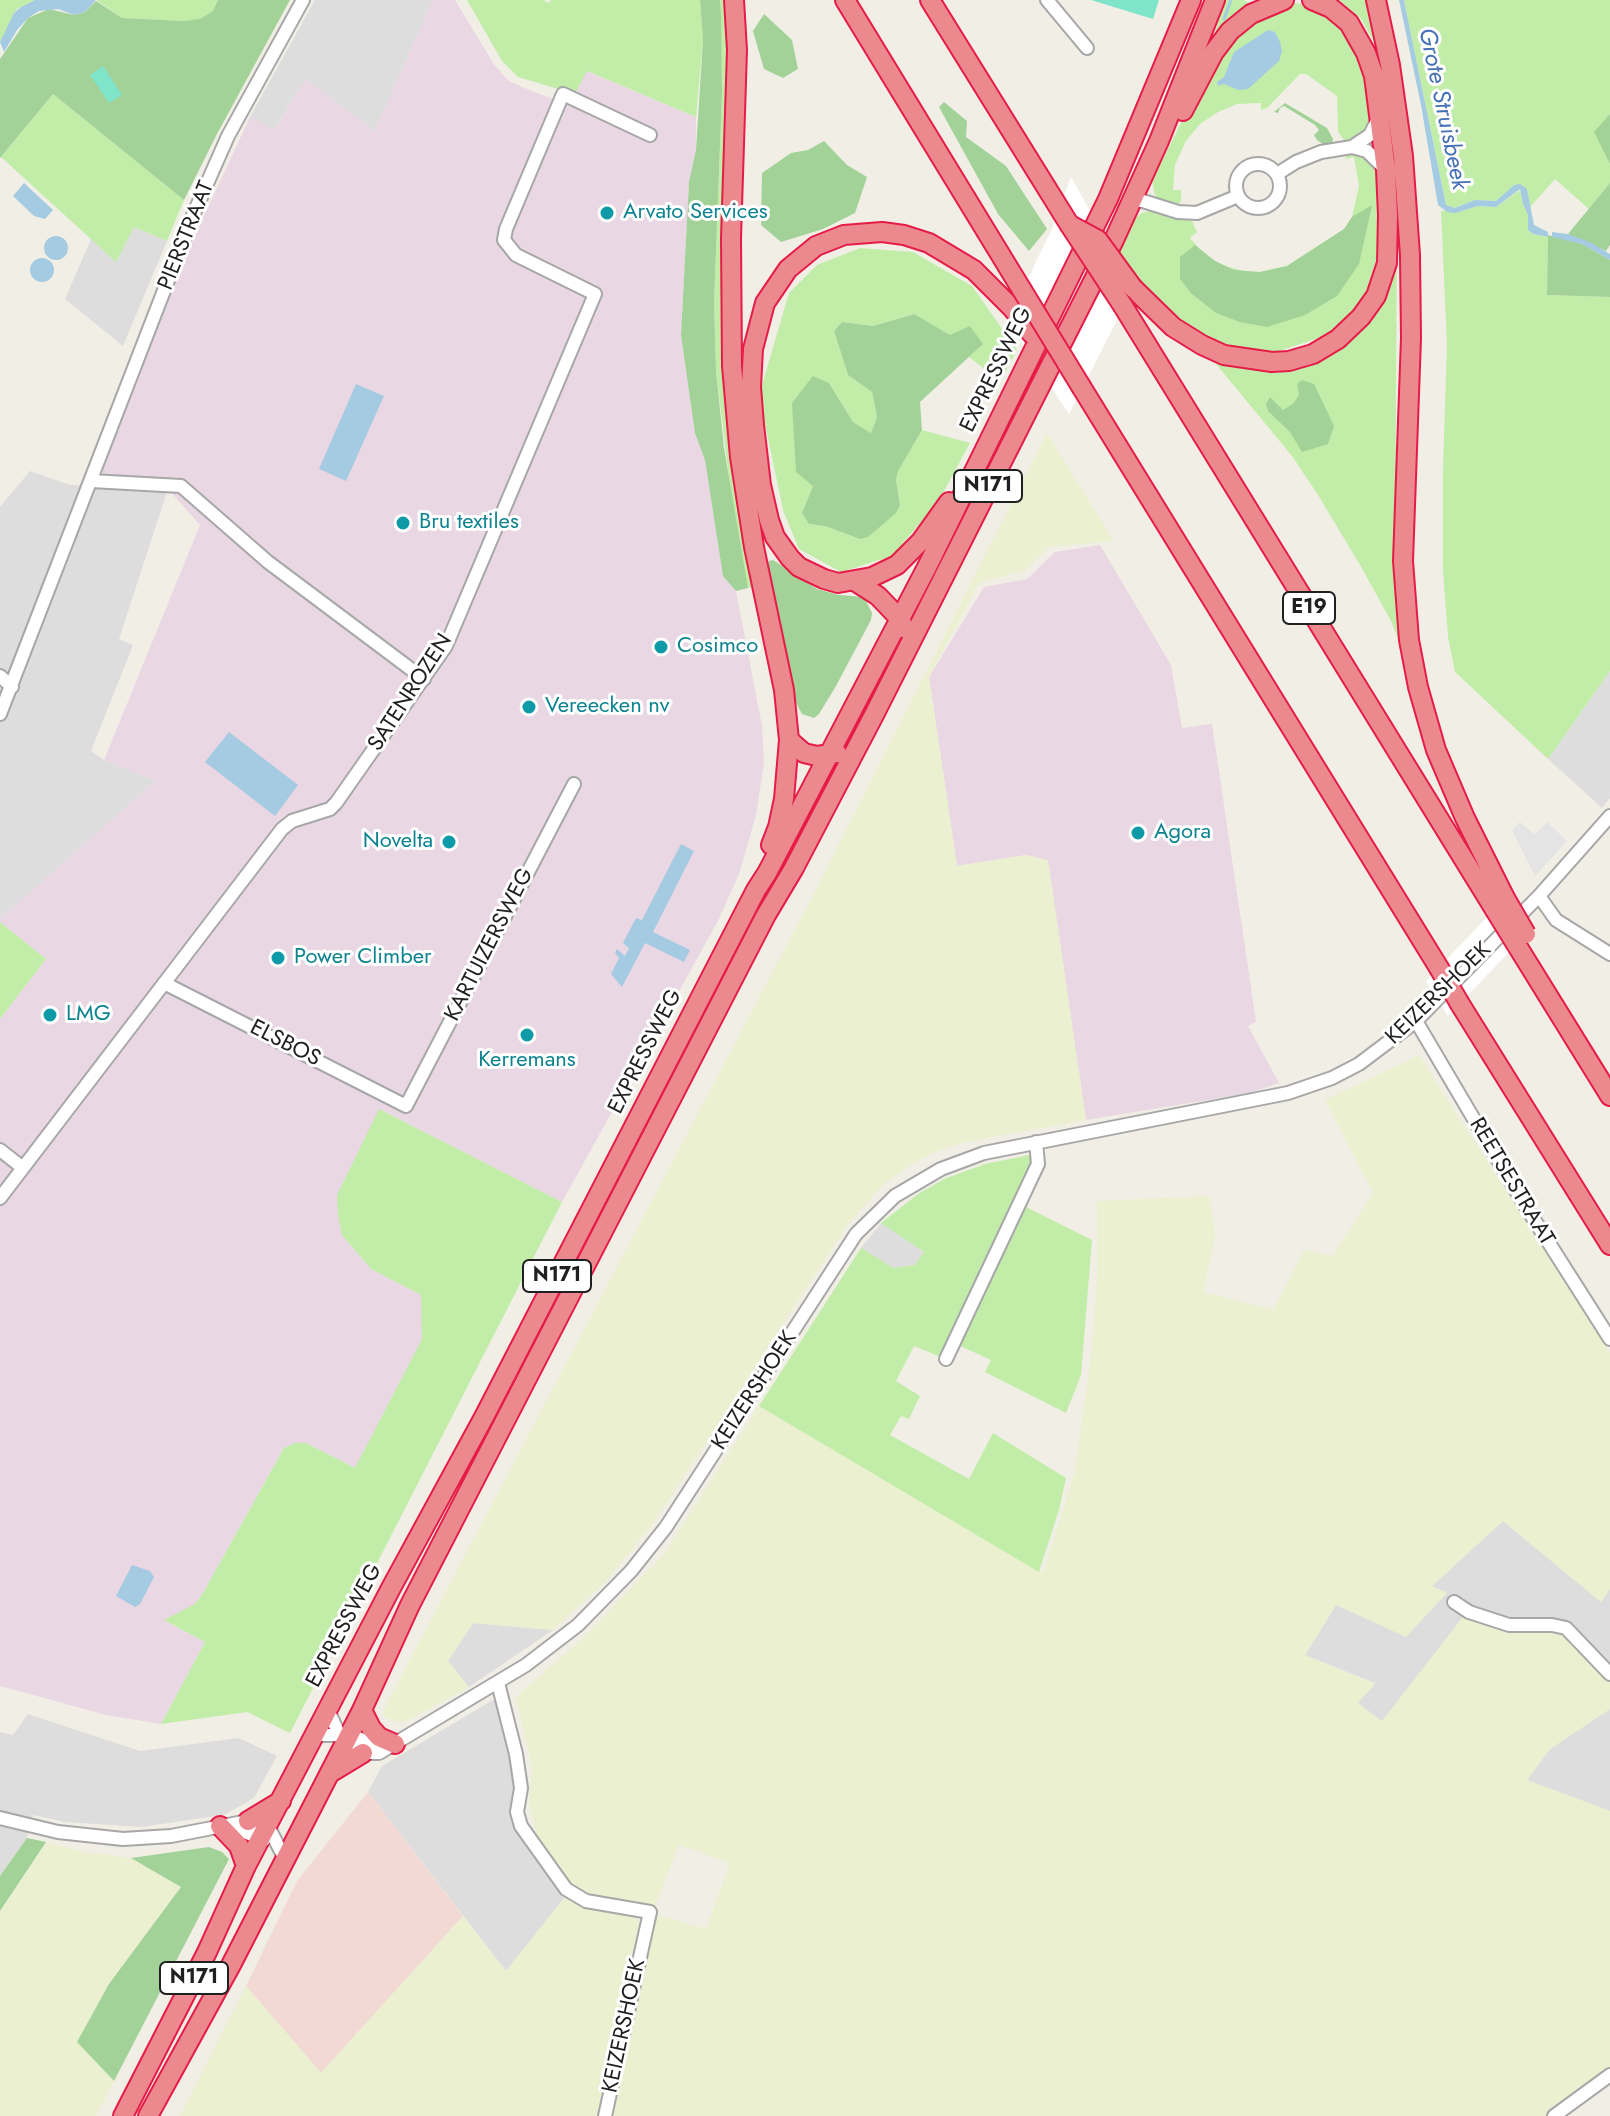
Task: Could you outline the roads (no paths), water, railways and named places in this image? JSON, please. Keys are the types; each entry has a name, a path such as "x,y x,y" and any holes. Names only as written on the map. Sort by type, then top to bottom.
{"highway":[{"path":"734,0 737,50 731,238 732,366 740,457 754,547 784,690 789,740 784,799 778,827 760,870 756,890"},
{"path":"845,0 1610,1245"},
{"name":"E19","path":"930,0 1500,904 1521,939 1532,972 1610,1096"},
{"name":"EXPRESSWEG","path":"148,2116 231,1965 277,1843 281,1801 900,619 1108,199 1191,0"},
{"name":"EXPRESSWEG","path":"123,2116 207,1952 246,1866 277,1843 330,1773 343,1738 362,1710 410,1605 766,915 858,745 1131,201 1159,141 1215,0"},
{"path":"1159,141 1173,129 1214,52 1230,31 1255,11 1284,0"},
{"path":"1064,216 1098,240 1133,288 1173,327 1224,355 1272,362 1313,354 1338,339 1361,317 1376,296 1387,263 1386,170 1372,69 1355,33 1337,12 1312,0"},
{"path":"1376,0 1398,117 1409,243 1411,338 1403,561 1409,640 1418,687 1436,750 1500,904"},
{"path":"1108,199 1131,201"},
{"path":"988,443 921,541 897,565 856,582 838,583 799,567 782,547 769,520 761,485 751,387 758,327 765,303 775,285 788,269 816,246 844,235 882,232 904,235 929,243 974,270 1013,309 1032,334 1055,344"},
{"path":"856,582 878,596 900,619 909,642"},
{"path":"789,740 804,753 828,755 858,745"},
{"path":"362,1710 379,1737 395,1744"},
{"path":"330,1773 363,1753"},
{"path":"248,1821 281,1801"},
{"path":"224,1825 239,1846 246,1866"}],"street":[{"name":"PIERSTRAAT","path":"0,714 194,213 228,136 303,0"},
{"path":"1047,0 1087,48"},
{"name":"SATENROZEN","path":"0,1198 285,826 325,811 336,803 446,646 595,294 516,255 504,240 563,94 650,135"},
{"path":"1352,147 1370,135 1380,115"},
{"path":"1277,174 1321,152 1352,147 1367,151 1386,170"},
{"path":"1262,164 1277,174 1279,193 1270,205 1249,207 1238,196 1235,184 1246,167 1262,164"},
{"path":"1131,201 1143,201 1178,212 1197,213 1238,196"},
{"path":"91,481 181,486 268,562 424,679"},
{"path":"0,676 12,687"},
{"name":"KARTUIZERSWEG","path":"406,1106 574,784"},
{"name":"KEIZERSHOEK","path":"363,1753 379,1753 498,1683 553,1646 609,1595 651,1548 856,1234 876,1212 920,1180 961,1160 1036,1142 1265,1099 1308,1087 1359,1064 1416,1021 1539,896 1610,816"},
{"path":"1539,896 1556,920 1610,954"},
{"name":"ELSBOS","path":"164,983 406,1106"},
{"name":"REETSESTRAAT","path":"1416,1021 1513,1187 1610,1339"},
{"path":"946,1359 1038,1164 1036,1142"},
{"path":"0,1150 23,1168"},
{"path":"1454,1602 1469,1612 1509,1625 1566,1628 1610,1674"},
{"name":"KEIZERSHOEK","path":"498,1683 516,1754 521,1788 517,1812 521,1826 566,1889 586,1901 650,1912 605,2116"},
{"path":"328,1710 343,1738 363,1753"},
{"path":"315,1735 395,1744"},
{"path":"0,1818 49,1831 123,1839 171,1836 248,1821 277,1843"},
{"path":"224,1825 277,1843"},
{"path":"1554,2116 1610,2075"}],"water":[{"path":"35,0 96,0 85,12 74,15 58,9 39,11 17,30 4,52 0,42 14,13"},
{"path":"1399,0 1404,0 1446,205 1455,208 1475,200 1496,201 1514,185 1520,184 1527,189 1534,225 1548,232 1548,237 1528,230 1528,215 1520,189 1496,207 1478,206 1455,213 1447,212 1438,205"},
{"path":"1268,30 1275,32 1280,42 1282,51 1279,61 1248,89 1238,90 1224,84 1218,86 1217,82 1224,77 1234,52"},
{"path":"24,183 53,210 45,219 34,216 13,196"},
{"path":"1552,232 1590,242 1610,254 1610,260 1582,244 1552,237"},
{"path":"56,236 67,243 68,248 61,259 56,260 45,253 44,248 51,237"},
{"path":"42,258 53,265 54,270 47,281 42,282 31,275 30,270 37,259"},
{"path":"356,384 384,396 346,481 319,469"},
{"path":"229,732 298,785 275,816 205,762"},
{"path":"681,844 694,851 653,932 690,950 684,962 645,943 622,987 611,974 619,958 615,953 617,949 625,956 629,948 623,943 636,918 642,920"},
{"path":"132,1565 150,1571 154,1577 140,1604 135,1607 116,1596"}],"waterway":[{"path":"1224,19 1231,0"}],"place":[{"name":"Arvato Services","path":"607,213"},
{"name":"Bru textiles","path":"403,523"},
{"name":"Cosimco","path":"661,647"},
{"name":"Vereecken nv","path":"529,707"},
{"name":"Agora","path":"1138,833"},
{"name":"Novelta","path":"449,842"},
{"name":"Power Climber","path":"278,958"},
{"name":"LMG","path":"50,1015"},
{"name":"Kerremans","path":"527,1035"}],"water label":[{"name":"Grote Struisbeek","path":"1442,109"}]}
